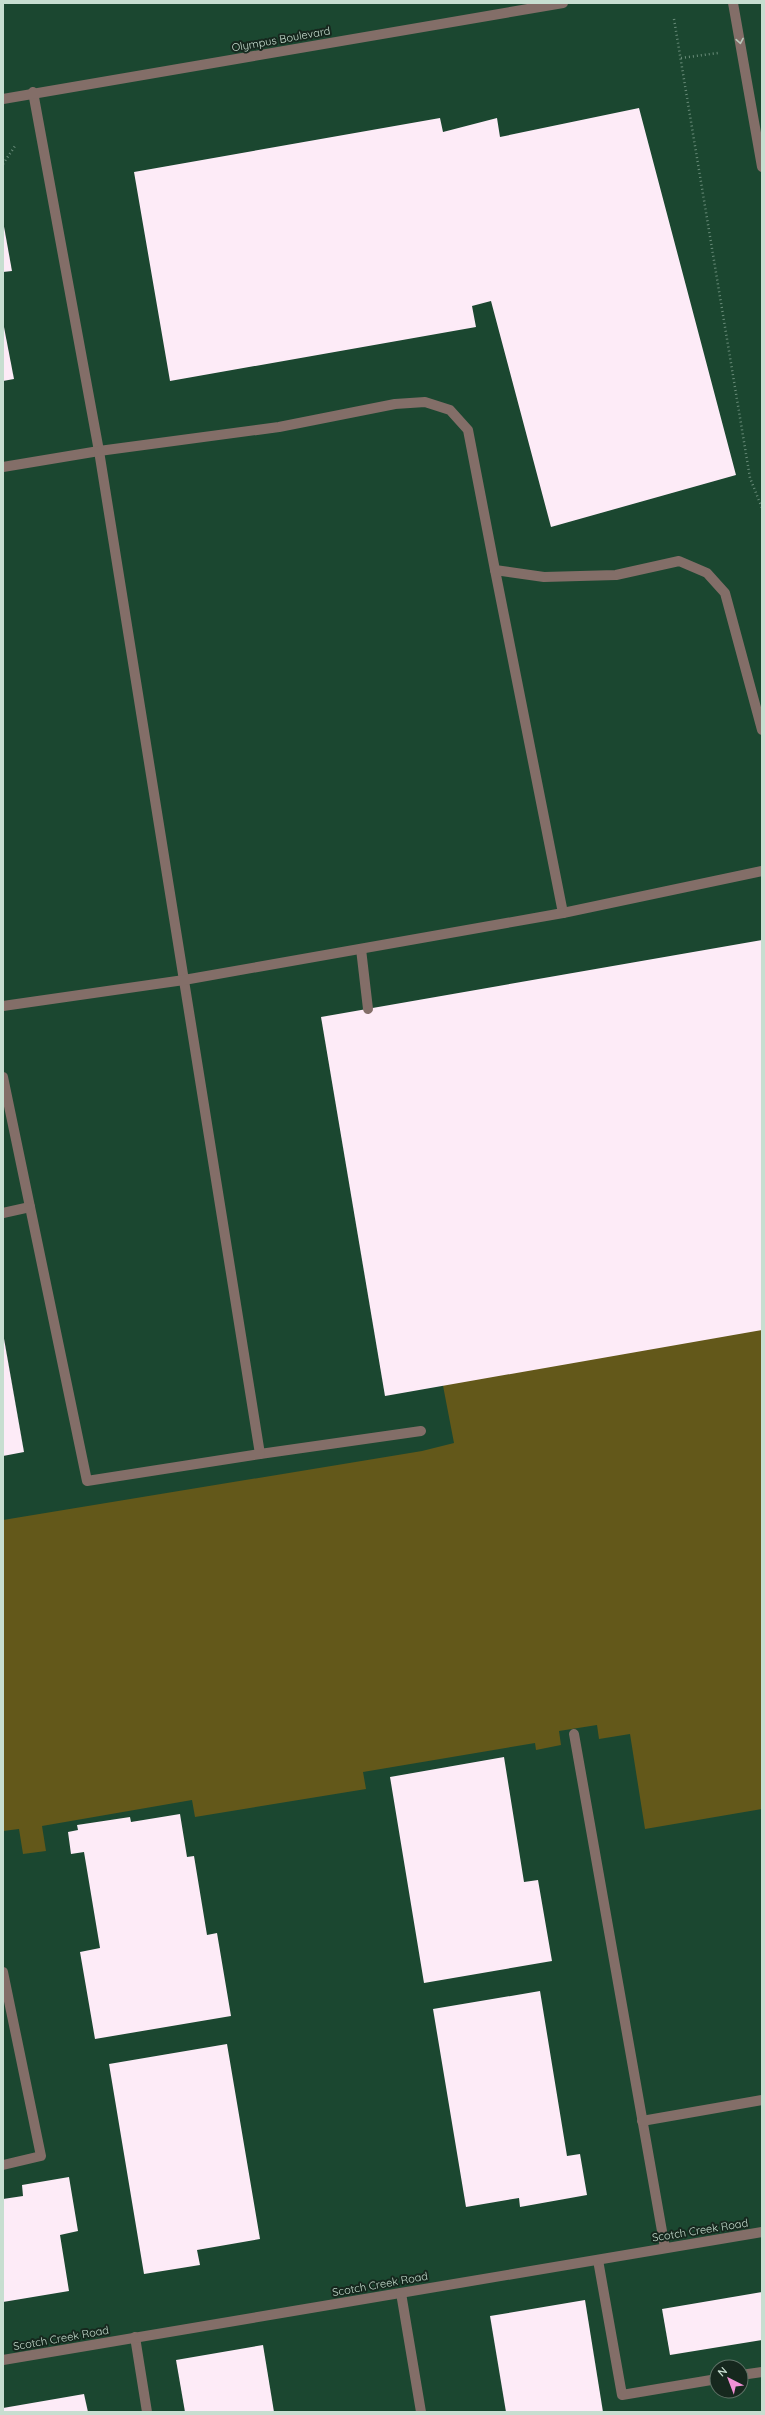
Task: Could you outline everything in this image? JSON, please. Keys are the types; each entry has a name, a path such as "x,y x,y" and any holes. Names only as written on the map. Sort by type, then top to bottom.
{"street":[{"name":"Olympus Boulevard","path":"3,99 33,92 563,3"},
{"path":"733,3 762,167"},
{"path":"33,92 99,451 260,1454"},
{"path":"3,467 99,451 279,427 395,404 425,402 450,410 468,430 563,913"},
{"path":"495,570 544,577 616,575 679,561 707,573 725,593 762,725"},
{"path":"3,1006 184,980 361,949 563,913 762,871"},
{"path":"361,949 368,1009"},
{"path":"3,1077 87,1481 421,1431"},
{"path":"3,1213 30,1207"},
{"path":"574,1734 665,2248"},
{"path":"3,1972 40,2156 3,2165"},
{"path":"642,2120 762,2100"},
{"name":"Scotch Creek Road","path":"3,2360 762,2232"},
{"path":"598,2260 622,2395 709,2380"},
{"path":"402,2292 421,2412"},
{"path":"135,2337 147,2412"},
{"path":"749,2374 762,2372"}],"path":[{"path":"674,19 750,478 762,508"},
{"path":"3,164 15,146"}],"shaded area":[{"path":"762,1319 762,1809 645,1829 630,1734 599,1739 597,1725 559,1731 561,1745 536,1750 535,1743 363,1772 366,1789 195,1817 192,1800 42,1826 46,1851 23,1854 19,1829 3,1831 3,1520 422,1451 454,1443 440,1370"}],"building":[{"path":"639,108 736,475 551,527 491,301 472,306 476,327 170,381 134,172 440,118 443,132 497,118 500,137"},
{"path":"3,221 12,271 3,272"},
{"path":"3,322 14,379 3,381"},
{"path":"762,940 762,1330 385,1396 321,1017"},
{"path":"3,1333 24,1452 3,1456"},
{"path":"504,1757 524,1882 538,1880 552,1961 424,1983 390,1777"},
{"path":"180,1814 187,1857 194,1856 207,1935 217,1933 231,2016 95,2039 80,1952 100,1948 84,1852 71,1854 68,1832 78,1830 77,1825 130,1817 131,1822"},
{"path":"540,1991 567,2156 580,2154 587,2195 520,2207 519,2198 466,2207 433,2009"},
{"path":"227,2044 260,2239 197,2250 200,2265 144,2274 109,2064"},
{"path":"69,2177 78,2231 60,2235 69,2291 3,2302 3,2199 23,2196 22,2185"},
{"path":"762,2292 762,2340 670,2355 662,2309"},
{"path":"585,2300 603,2412 506,2412 490,2316"},
{"path":"263,2345 274,2412 185,2412 176,2360"},
{"path":"84,2394 88,2412 3,2412 3,2408"}]}
